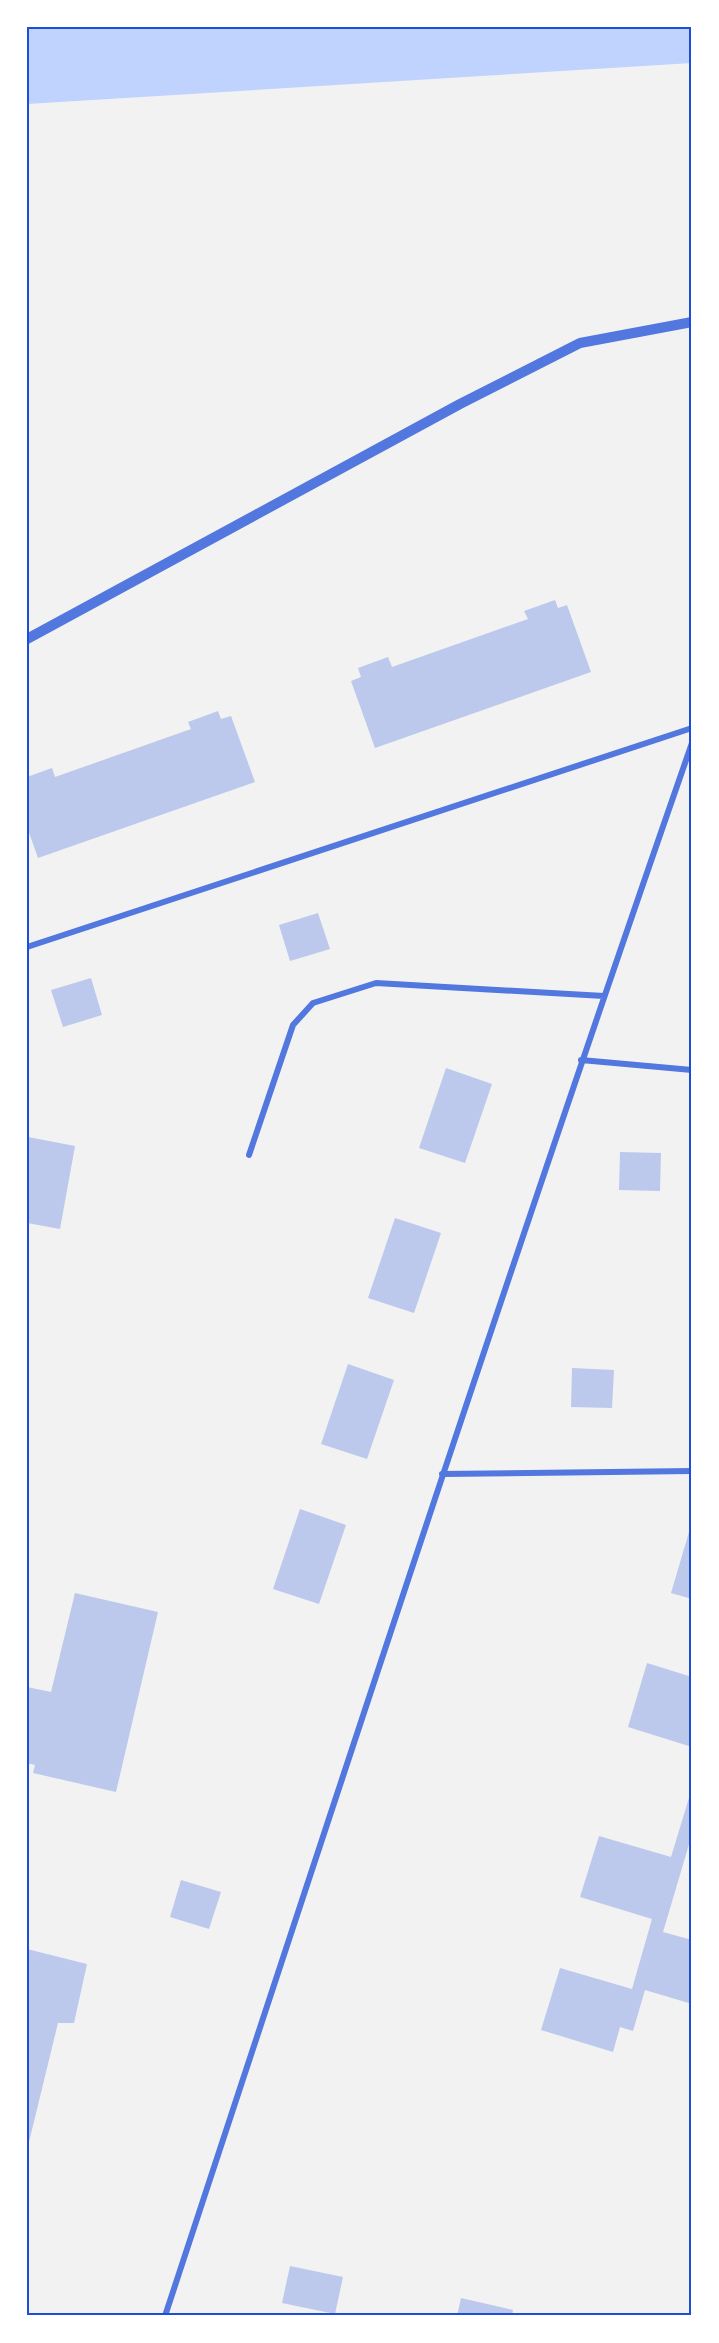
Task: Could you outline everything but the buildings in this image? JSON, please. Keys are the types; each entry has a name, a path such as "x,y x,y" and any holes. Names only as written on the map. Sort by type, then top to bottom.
{"street":[{"path":"27,639 460,404 580,343 692,322"},
{"path":"27,947 692,728"},
{"path":"165,2316 442,1474 581,1060 692,743"},
{"path":"249,1155 293,1025 313,1004 376,983 604,996"},
{"path":"581,1060 692,1070"},
{"path":"442,1474 692,1471"}],"water":[{"path":"27,27 692,27 692,63 27,104"}]}
